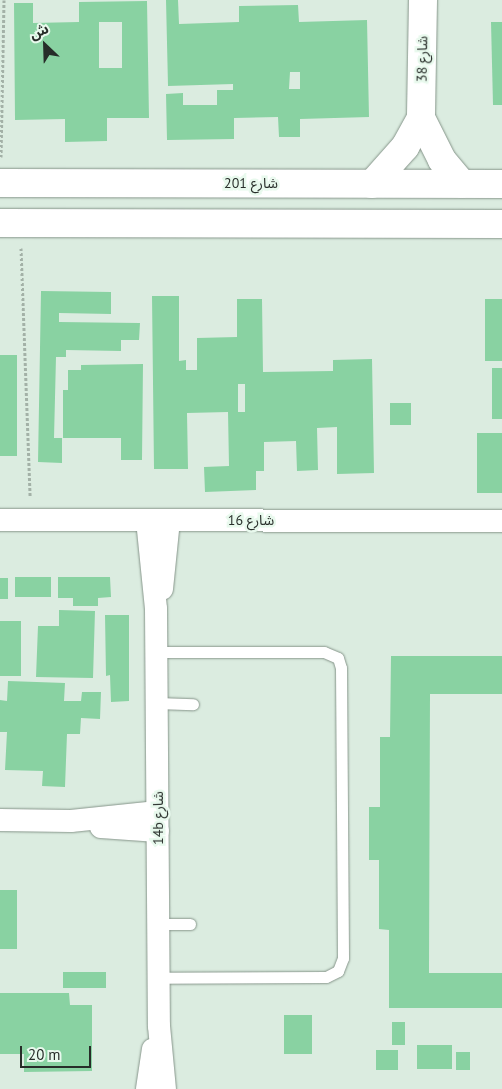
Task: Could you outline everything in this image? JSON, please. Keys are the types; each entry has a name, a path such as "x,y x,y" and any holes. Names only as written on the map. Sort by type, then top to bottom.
{"street":[{"name":"شارع 38","path":"423,0 421,118 442,160 462,184"},
{"name":"شارع 38","path":"372,184 404,147 421,118"},
{"name":"شارع 201","path":"0,183 502,184"},
{"path":"10,223 502,224"},
{"name":"شارع 16","path":"0,520 502,521"},
{"name":"14b شارع","path":"147,520 156,609 159,1026 165,1089"},
{"name":"14b شارع","path":"156,609 169,520"},
{"path":"0,820 70,821 101,827 158,822"},
{"name":"14b شارع","path":"147,1089 159,1026"}],"lane":[{"path":"157,652 324,652 338,658 341,668 343,949 338,971 326,976 159,978"},
{"path":"157,703 193,704"},
{"path":"159,924 190,924"}],"path":[{"path":"0,183 4,0"},
{"path":"10,223 31,520"}],"building":[{"path":"166,0 178,0 179,24 239,22 239,6 298,5 299,22 367,20 369,117 300,119 300,137 279,137 278,117 234,118 234,139 167,140 166,94 183,93 183,105 217,105 217,90 233,90 233,84 168,86","holes":["290,72 300,72 300,89 289,89"]},
{"path":"147,1 149,118 107,118 107,141 65,142 65,119 15,120 14,3 33,3 33,23 79,22 79,2","holes":["99,22 122,22 122,68 99,68"]},
{"path":"491,22 502,22 502,105 493,105"},
{"path":"41,291 111,292 111,314 59,313 59,322 140,323 139,340 121,340 121,351 66,350 66,357 56,357 54,438 62,438 62,463 38,462"},
{"path":"152,296 179,296 179,361 186,360 186,370 197,370 197,338 237,337 237,299 262,299 263,372 333,371 333,360 372,359 374,473 337,474 337,427 317,428 318,470 297,471 296,441 264,442 264,471 256,471 256,490 205,492 204,467 229,466 228,412 187,413 188,469 154,469","holes":["238,384 245,384 245,412 238,412"]},
{"path":"485,299 502,299 502,361 485,361"},
{"path":"0,355 17,355 17,456 0,456"},
{"path":"143,364 142,460 121,460 121,438 63,438 63,390 68,390 68,370 81,370 81,365"},
{"path":"492,368 502,368 502,419 492,419"},
{"path":"390,403 411,403 411,425 390,425"},
{"path":"477,433 502,433 502,493 477,493"},
{"path":"15,577 51,577 51,597 15,597"},
{"path":"58,577 110,577 111,597 98,598 98,606 73,606 73,598 58,598"},
{"path":"0,578 8,578 8,599 0,599"},
{"path":"59,610 95,611 93,678 36,677 38,626 59,626"},
{"path":"105,615 129,615 129,701 111,702 110,675 106,676"},
{"path":"0,621 21,621 21,676 0,676"},
{"path":"391,656 502,656 502,694 430,694 429,973 502,973 502,1008 389,1008 389,930 379,929 379,860 369,860 369,807 380,807 380,737 390,737"},
{"path":"8,681 65,683 64,701 81,701 82,692 101,692 100,719 81,718 80,734 67,734 65,787 42,786 43,771 5,770 7,732 0,732 0,700 7,701"},
{"path":"0,890 17,890 17,949 0,949"},
{"path":"63,972 106,972 106,988 63,988"},
{"path":"0,993 69,993 70,1005 92,1005 92,1071 24,1072 24,1054 0,1054"},
{"path":"284,1015 312,1015 312,1054 284,1054"},
{"path":"392,1022 405,1022 405,1045 392,1045"},
{"path":"417,1045 452,1045 452,1069 417,1069"},
{"path":"376,1050 398,1050 398,1070 376,1070"},
{"path":"456,1052 470,1052 470,1070 456,1070"}]}
